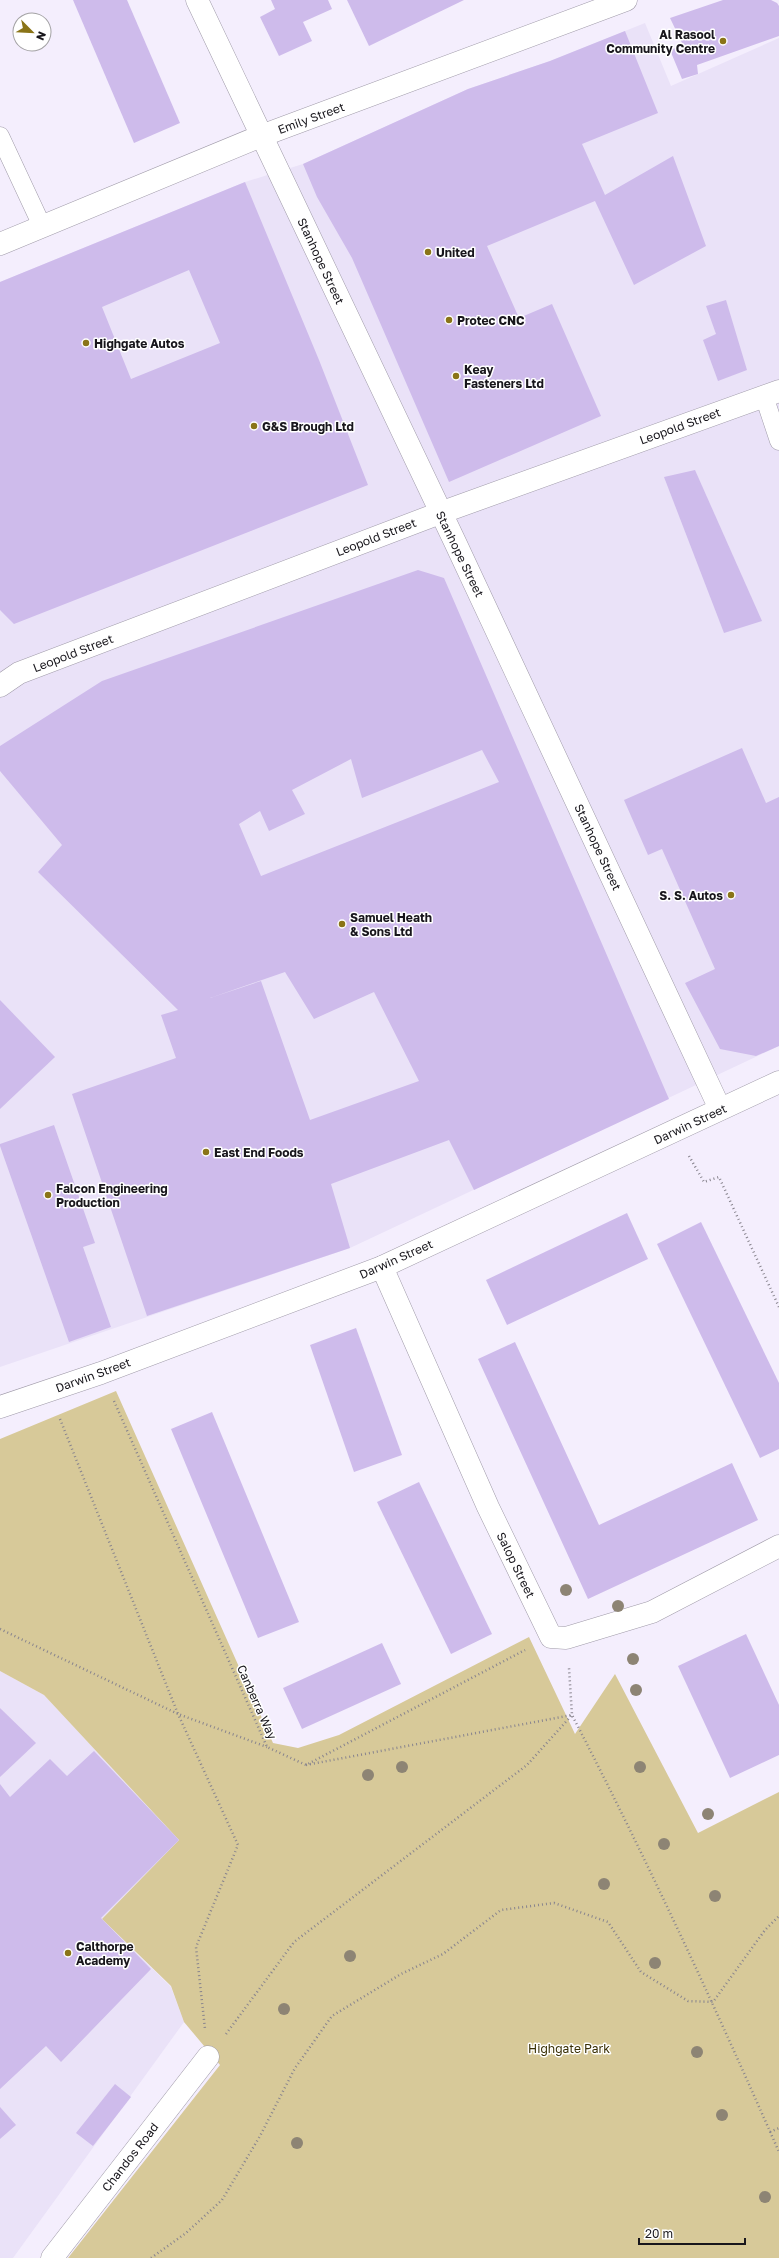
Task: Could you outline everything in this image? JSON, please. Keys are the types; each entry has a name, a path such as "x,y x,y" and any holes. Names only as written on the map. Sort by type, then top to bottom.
{"street":[{"name":"Stanhope Street","path":"197,0 455,542 720,1109"},
{"name":"Emily Street","path":"0,244 261,136 626,0"},
{"name":"Leopold Street","path":"0,686 20,673 440,513 771,393"},
{"name":"Darwin Street","path":"0,1407 101,1373 382,1267 779,1082"},
{"name":"Salop Street","path":"382,1267 488,1507 558,1637"},
{"path":"558,1637 652,1612 779,1546"},
{"name":"Chandos Road","path":"52,2258 208,2057"}],"lane":[{"path":"0,136 42,226"},
{"path":"771,393 779,441"}],"path":[{"path":"678,1129 704,1182 719,1177 779,1307"},
{"name":"Canberra Way","path":"101,1373 267,1747 306,1765"},
{"path":"49,1391 178,1714 238,1845 196,1947 208,2057"},
{"path":"0,1629 178,1714 267,1747"},
{"path":"306,1765 558,1637 572,1715 609,1786 713,2002 779,2152"},
{"path":"306,1765 572,1715"},
{"path":"208,2057 294,1942 526,1765 572,1715"},
{"path":"151,2258 186,2233 222,2200 260,2136 295,2068 332,2016 401,1974 443,1954 501,1910 554,1903 608,1922 641,1972 688,2001 713,2002"},
{"path":"713,2002 765,1930 779,1916"},
{"path":"770,2132 779,2128"}],"shaded area":[{"path":"645,23 671,86 779,38 779,1046 350,1248 0,1367 0,282 245,182 303,164 468,89 550,61"},
{"name":"Calthorpe Academy","path":"0,1671 44,1695 179,1840 102,1919 171,1987 184,2022 13,2258 0,2258"}],"green space":[{"name":"Highgate Park","path":"116,1391 273,1743 298,1748 339,1735 529,1637 575,1734 615,1674 698,1833 779,1792 779,2258 68,2258 220,2065 184,2022 171,1986 102,1919 179,1840 44,1695 0,1671 0,1439"}],"building":[{"path":"73,0 127,0 180,123 134,143"},
{"path":"271,0 328,0 332,9 303,22 312,41 279,56 260,17 275,9"},
{"path":"347,0 464,0 369,46"},
{"name":"Al Rasool Community Centre","path":"723,0 771,0 777,3 779,6 779,36 697,65 698,74 682,79 670,50 683,45 670,18"},
{"path":"625,31 658,113 582,144 605,195 673,156 706,246 634,285 595,201 487,246 519,318 552,304 601,416 449,482 352,258 317,197 303,164 468,89 550,61"},
{"name":"G&S Brough Ltd","path":"245,182 319,360 368,485 14,624 0,610 0,282","holes":["189,270 220,343 131,379 102,307"]},
{"path":"726,300 747,370 718,381 703,340 716,334 706,306"},
{"path":"695,470 762,621 724,633 664,477"},
{"name":"Samuel Heath & Sons Ltd","path":"418,570 444,578 669,1099 474,1190 449,1140 331,1184 350,1248 147,1316 72,1094 176,1058 161,1015 178,1010 38,872 62,845 0,771 0,746 102,681","holes":["482,750 499,782 261,876 239,824 260,811 269,831 305,814 292,790 351,759 362,798","285,972 314,1019 374,992 419,1081 310,1120 261,981 210,998"]},
{"path":"742,748 766,803 779,797 779,1046 756,1056 720,1049 685,983 715,969 662,849 648,855 624,800"},
{"path":"0,1000 55,1057 0,1109"},
{"name":"Falcon Engineering Production","path":"54,1125 95,1243 83,1247 111,1327 69,1342 0,1146 0,1144"},
{"path":"627,1213 648,1259 507,1325 486,1280"},
{"path":"701,1222 779,1383 779,1449 760,1458 657,1244"},
{"path":"356,1328 402,1455 354,1472 310,1345"},
{"path":"515,1342 599,1525 732,1463 758,1520 588,1599 478,1359"},
{"path":"212,1412 299,1622 258,1638 171,1429"},
{"path":"419,1482 492,1634 451,1654 377,1502"},
{"path":"746,1634 779,1705 779,1755 730,1778 678,1666"},
{"path":"382,1643 401,1684 302,1729 283,1688"},
{"path":"0,1708 36,1743 0,1777"},
{"path":"94,1751 179,1840 101,1918 151,1969 61,2062 46,2046 0,2089 0,1784 10,1797 50,1759 67,1776"},
{"path":"115,2084 131,2097 93,2146 76,2133"},
{"path":"0,2107 16,2125 0,2139"}],"place":[{"name":"Al Rasool Community Centre","path":"723,41"},
{"name":"United","path":"428,252"},
{"name":"Protec CNC","path":"449,320"},
{"name":"Highgate Autos","path":"86,343"},
{"name":"Keay Fasteners Ltd","path":"456,376"},
{"name":"G&S Brough Ltd","path":"254,426"},
{"name":"S. S. Autos","path":"731,895"},
{"name":"Samuel Heath & Sons Ltd","path":"342,924"},
{"name":"East End Foods","path":"206,1152"},
{"name":"Falcon Engineering Production","path":"48,1195"},
{"name":"Calthorpe Academy","path":"68,1953"}]}
